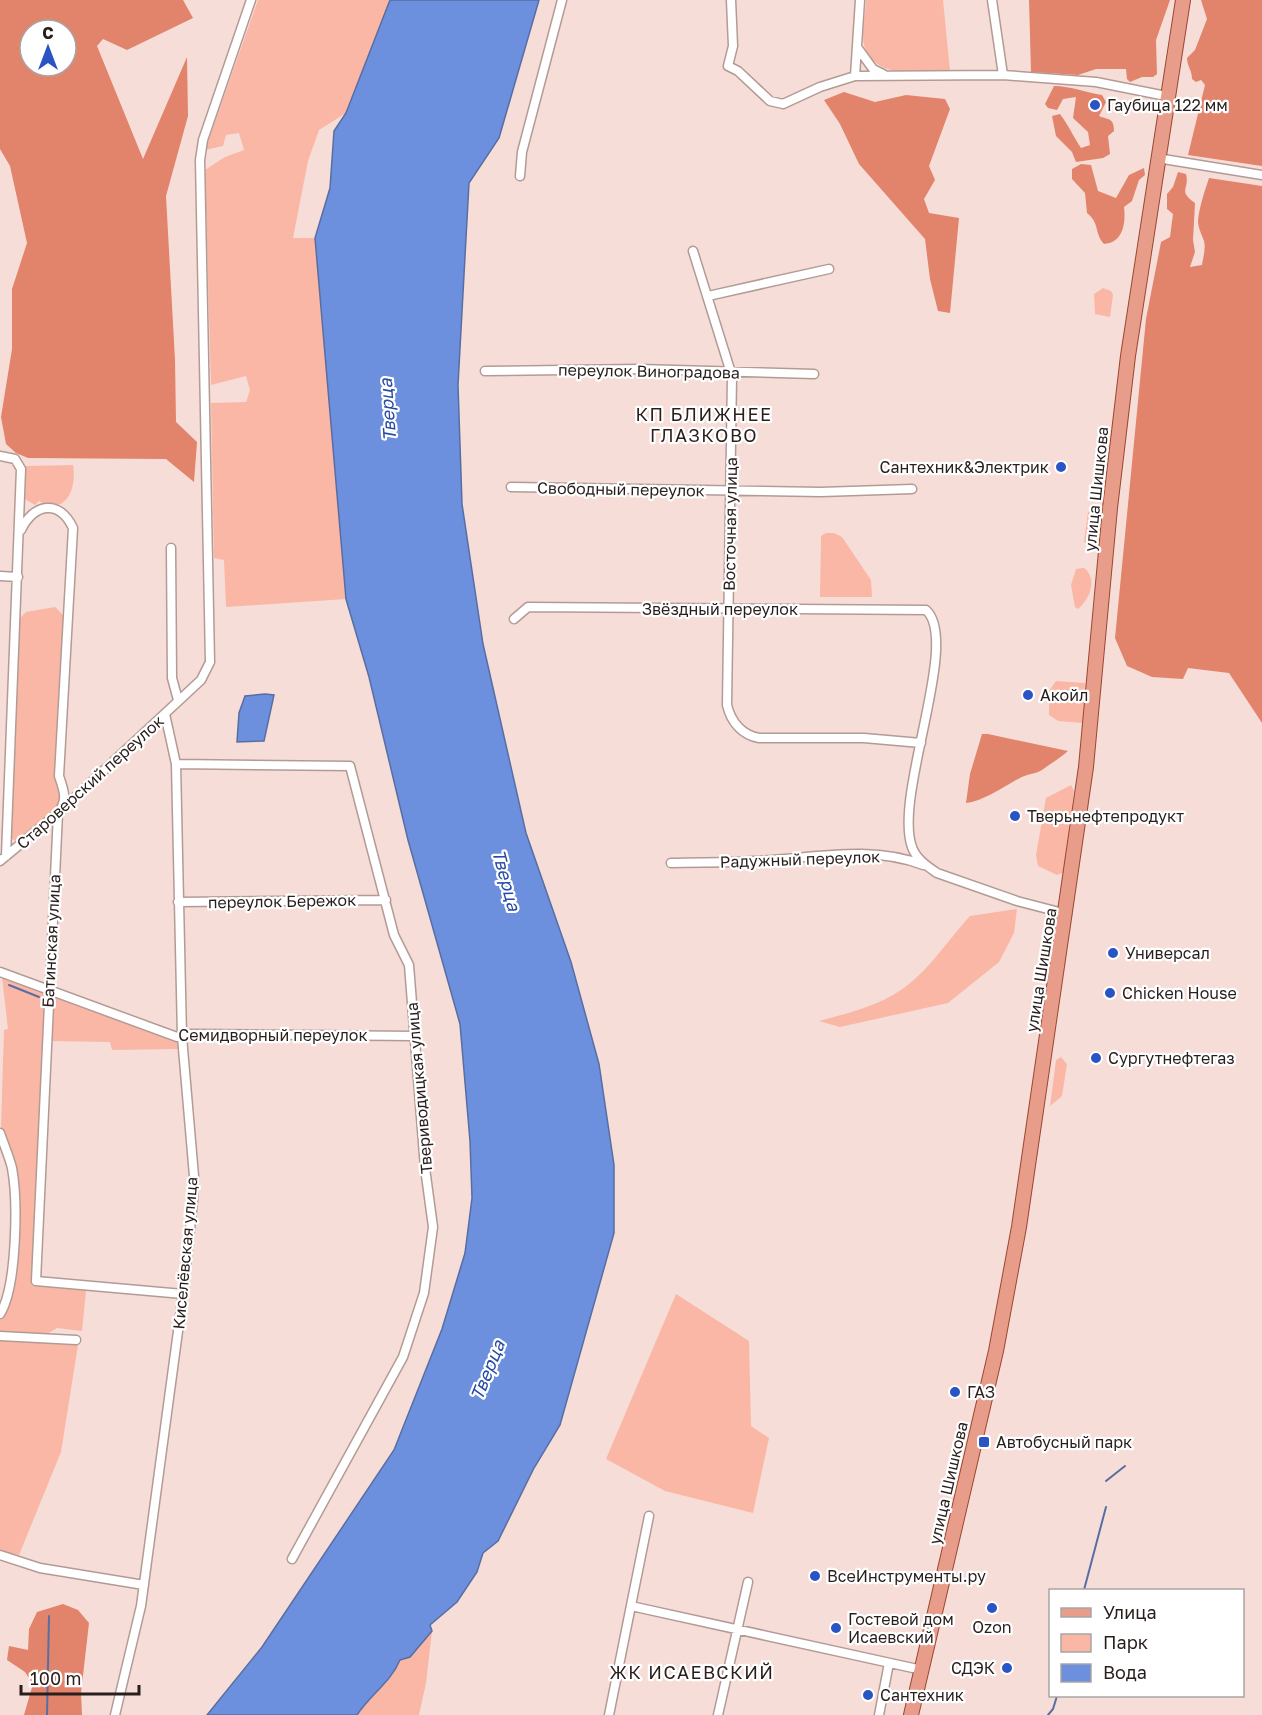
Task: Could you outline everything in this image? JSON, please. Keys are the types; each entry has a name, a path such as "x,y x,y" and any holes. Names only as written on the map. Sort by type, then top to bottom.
{"main road":[{"name":"улица Шишкова","path":"911,1715 1004,1308 1066,914 1090,731 1119,422 1166,96 1183,0"}],"street":[{"name":"Староверский переулок","path":"3,859 58,813 201,680 210,662 200,157 203,140 251,0"},
{"path":"520,176 522,152 562,0"},
{"path":"731,0 733,46 728,66 738,70 770,101 783,104 820,87 855,76 886,75 1003,75 1096,82 1166,96"},
{"path":"855,76 860,0"},
{"path":"992,0 1003,75"},
{"path":"857,47 873,69 886,75"},
{"path":"1157,158 1262,175"},
{"name":"Восточная улица","path":"693,251 731,372 728,705 731,717 747,734 759,738 864,738 921,743"},
{"path":"708,296 829,268"},
{"name":"переулок Виноградова","path":"484,371 639,369 814,374"},
{"path":"0,456 15,459 21,469 21,530 4,807 3,859"},
{"name":"Свободный переулок","path":"511,487 731,491 912,489"},
{"name":"Батинская улица","path":"21,530 28,515 42,508 58,510 69,520 73,528 59,776 65,796 63,806 58,813 36,1281 183,1294"},
{"path":"171,548 172,678 178,700"},
{"path":"0,576 18,577"},
{"name":"Звёздный переулок","path":"514,618 528,607 922,609 929,613 936,628 935,667 921,743"},
{"path":"0,691 11,691"},
{"name":"Киселёвская улица","path":"115,1715 144,1585 183,1294 194,1176 182,1037 176,764 165,714"},
{"path":"921,743 911,796 909,831 912,847 928,867"},
{"name":"Твериводицкая улица","path":"176,764 350,766 394,935 409,965 413,1036 433,1227 424,1293 403,1357 292,1559"},
{"name":"Радужный переулок","path":"671,863 753,861 864,854 903,858 963,884 1066,914"},
{"name":"переулок Бережок","path":"178,902 386,900"},
{"name":"Семидворный переулок","path":"0,973 182,1037 189,1034 413,1036"},
{"path":"0,1133 12,1170 14,1249 7,1303 0,1314"},
{"path":"0,1336 76,1340"},
{"path":"609,1715 649,1516"},
{"path":"0,1555 40,1568 144,1585"},
{"path":"718,1715 748,1582"},
{"path":"631,1606 922,1670"},
{"path":"879,1715 889,1663"}],"green space":[{"path":"258,0 390,0 346,113 319,130 308,161 293,238 315,238 346,599 226,607 224,560 214,558 211,403 246,402 250,390 246,376 211,385 205,170 225,157 244,150 239,133 226,135 223,146 205,150"},
{"path":"866,0 943,0 950,71 902,72 880,66 865,48 863,37"},
{"path":"1103,288 1111,291 1113,295 1110,317 1095,314 1094,294"},
{"path":"73,465 71,490 63,502 49,505 39,501 35,505 25,499 26,466"},
{"path":"1094,509 1097,512 1097,546 1093,549 1084,542 1088,512"},
{"path":"834,533 842,537 871,580 872,597 820,597 821,536"},
{"path":"1084,568 1091,578 1091,589 1086,600 1078,609 1075,607 1071,585 1076,569"},
{"path":"55,607 64,616 57,776 62,798 60,807 17,842 11,838 11,832 18,620 26,612"},
{"path":"1056,681 1085,683 1083,723 1058,721 1049,715 1049,691"},
{"path":"1071,785 1074,791 1064,872 1057,875 1038,866 1036,855 1046,798"},
{"path":"1017,909 1014,933 999,962 948,1003 840,1027 819,1021 875,1004 904,988 925,969 970,916"},
{"path":"2,977 43,993 45,1000 33,1282 83,1286 86,1291 82,1331 57,1328 45,1335 0,1333 0,1320 9,1304 17,1247 14,1170 1,1127 4,1030 8,1029"},
{"path":"52,996 177,1043 180,1049 112,1050 110,1042 49,1041"},
{"path":"1061,1057 1067,1064 1062,1096 1050,1106 1056,1060"},
{"path":"676,1294 749,1341 751,1426 769,1438 753,1513 665,1491 606,1459"},
{"path":"0,1337 78,1345 61,1452 19,1555 0,1551"},
{"path":"432,1631 426,1683 419,1715 357,1715 386,1682 400,1660 410,1657"}],"shaded area":[{"path":"0,0 183,0 193,18 127,50 103,39 97,46 143,159 187,57 188,116 166,196 176,422 197,442 194,482 166,459 28,458 16,453 6,444 1,417 12,349 12,289 27,243 10,166 0,149"},
{"path":"1029,0 1170,0 1156,40 1157,74 1130,82 1127,79 1126,69 1096,69 1078,75 1031,72"},
{"path":"1201,0 1262,0 1262,166 1188,155 1205,85 1201,80 1196,82 1192,79 1187,58 1195,50 1207,19"},
{"path":"1054,86 1102,95 1106,102 1099,116 1110,120 1114,127 1114,131 1108,136 1110,154 1103,158 1076,162 1072,152 1056,136 1052,116 1060,114 1081,148 1090,145 1088,132 1073,118 1076,97 1063,99 1057,110 1048,108 1045,104"},
{"path":"844,92 875,102 906,95 945,99 950,109 929,166 935,180 924,199 929,213 959,218 950,313 938,311 930,279 925,239 859,164 840,124 824,100"},
{"path":"1081,164 1091,165 1098,191 1116,198 1129,175 1144,168 1145,175 1139,180 1132,201 1124,207 1122,231 1110,243 1104,244 1101,240 1094,221 1087,213 1085,193 1072,179 1072,169"},
{"path":"1178,172 1186,174 1185,192 1195,203 1193,240 1195,252 1190,267 1202,265 1205,244 1198,226 1198,218 1209,178 1262,186 1262,723 1229,673 1188,668 1183,679 1152,677 1127,666 1115,638 1146,319 1161,242 1170,237 1173,214 1167,209 1167,194 1173,187"},
{"path":"982,734 1068,751 1040,771 1022,777 986,797 966,803 970,774"},
{"path":"63,1604 78,1610 89,1623 81,1693 82,1715 24,1715 33,1684 25,1672 7,1660 9,1646 28,1650 29,1629 37,1612"}],"water":[{"name":"Тверца","path":"390,0 539,0 499,138 469,183 458,385 462,504 483,644 526,833 571,962 599,1064 614,1165 614,1233 560,1425 534,1468 498,1541 483,1553 477,1572 457,1602 430,1625 432,1631 410,1657 400,1660 386,1682 357,1715 207,1715 262,1647 394,1450 442,1329 465,1253 472,1198 470,1141 460,1024 408,840 369,677 346,599 315,238 330,188 334,131 346,113"},
{"path":"274,695 264,741 237,742 239,713 245,696"}],"waterway":[{"path":"9,985 39,997"},
{"path":"1106,1481 1125,1466"},
{"path":"1084,1589 1106,1507"},
{"path":"47,1715 49,1616"},
{"path":"1048,1715 1053,1709 1057,1697"}],"place":[{"name":"Гаубица 122 мм","path":"1095,105"},
{"name":"Сантехник&Электрик","path":"1061,467"},
{"name":"Акойл","path":"1028,695"},
{"name":"Тверьнефтепродукт","path":"1015,816"},
{"name":"Универсал","path":"1113,953"},
{"name":"Chicken House","path":"1110,993"},
{"name":"Сургутнефтегаз","path":"1096,1058"},
{"name":"ГАЗ","path":"955,1392"},
{"name":"Автобусный парк","path":"984,1442"},
{"name":"ВсеИнструменты.ру","path":"815,1576"},
{"name":"Ozon","path":"992,1608"},
{"name":"Гостевой дом Исаевский","path":"836,1628"},
{"name":"СДЭК","path":"1007,1668"},
{"name":"Сантехник","path":"868,1695"}],"district":[{"name":"КП БЛИЖНЕЕ ГЛАЗКОВО","path":"704,424"},
{"name":"ЖК ИСАЕВСКИЙ","path":"692,1672"}]}
